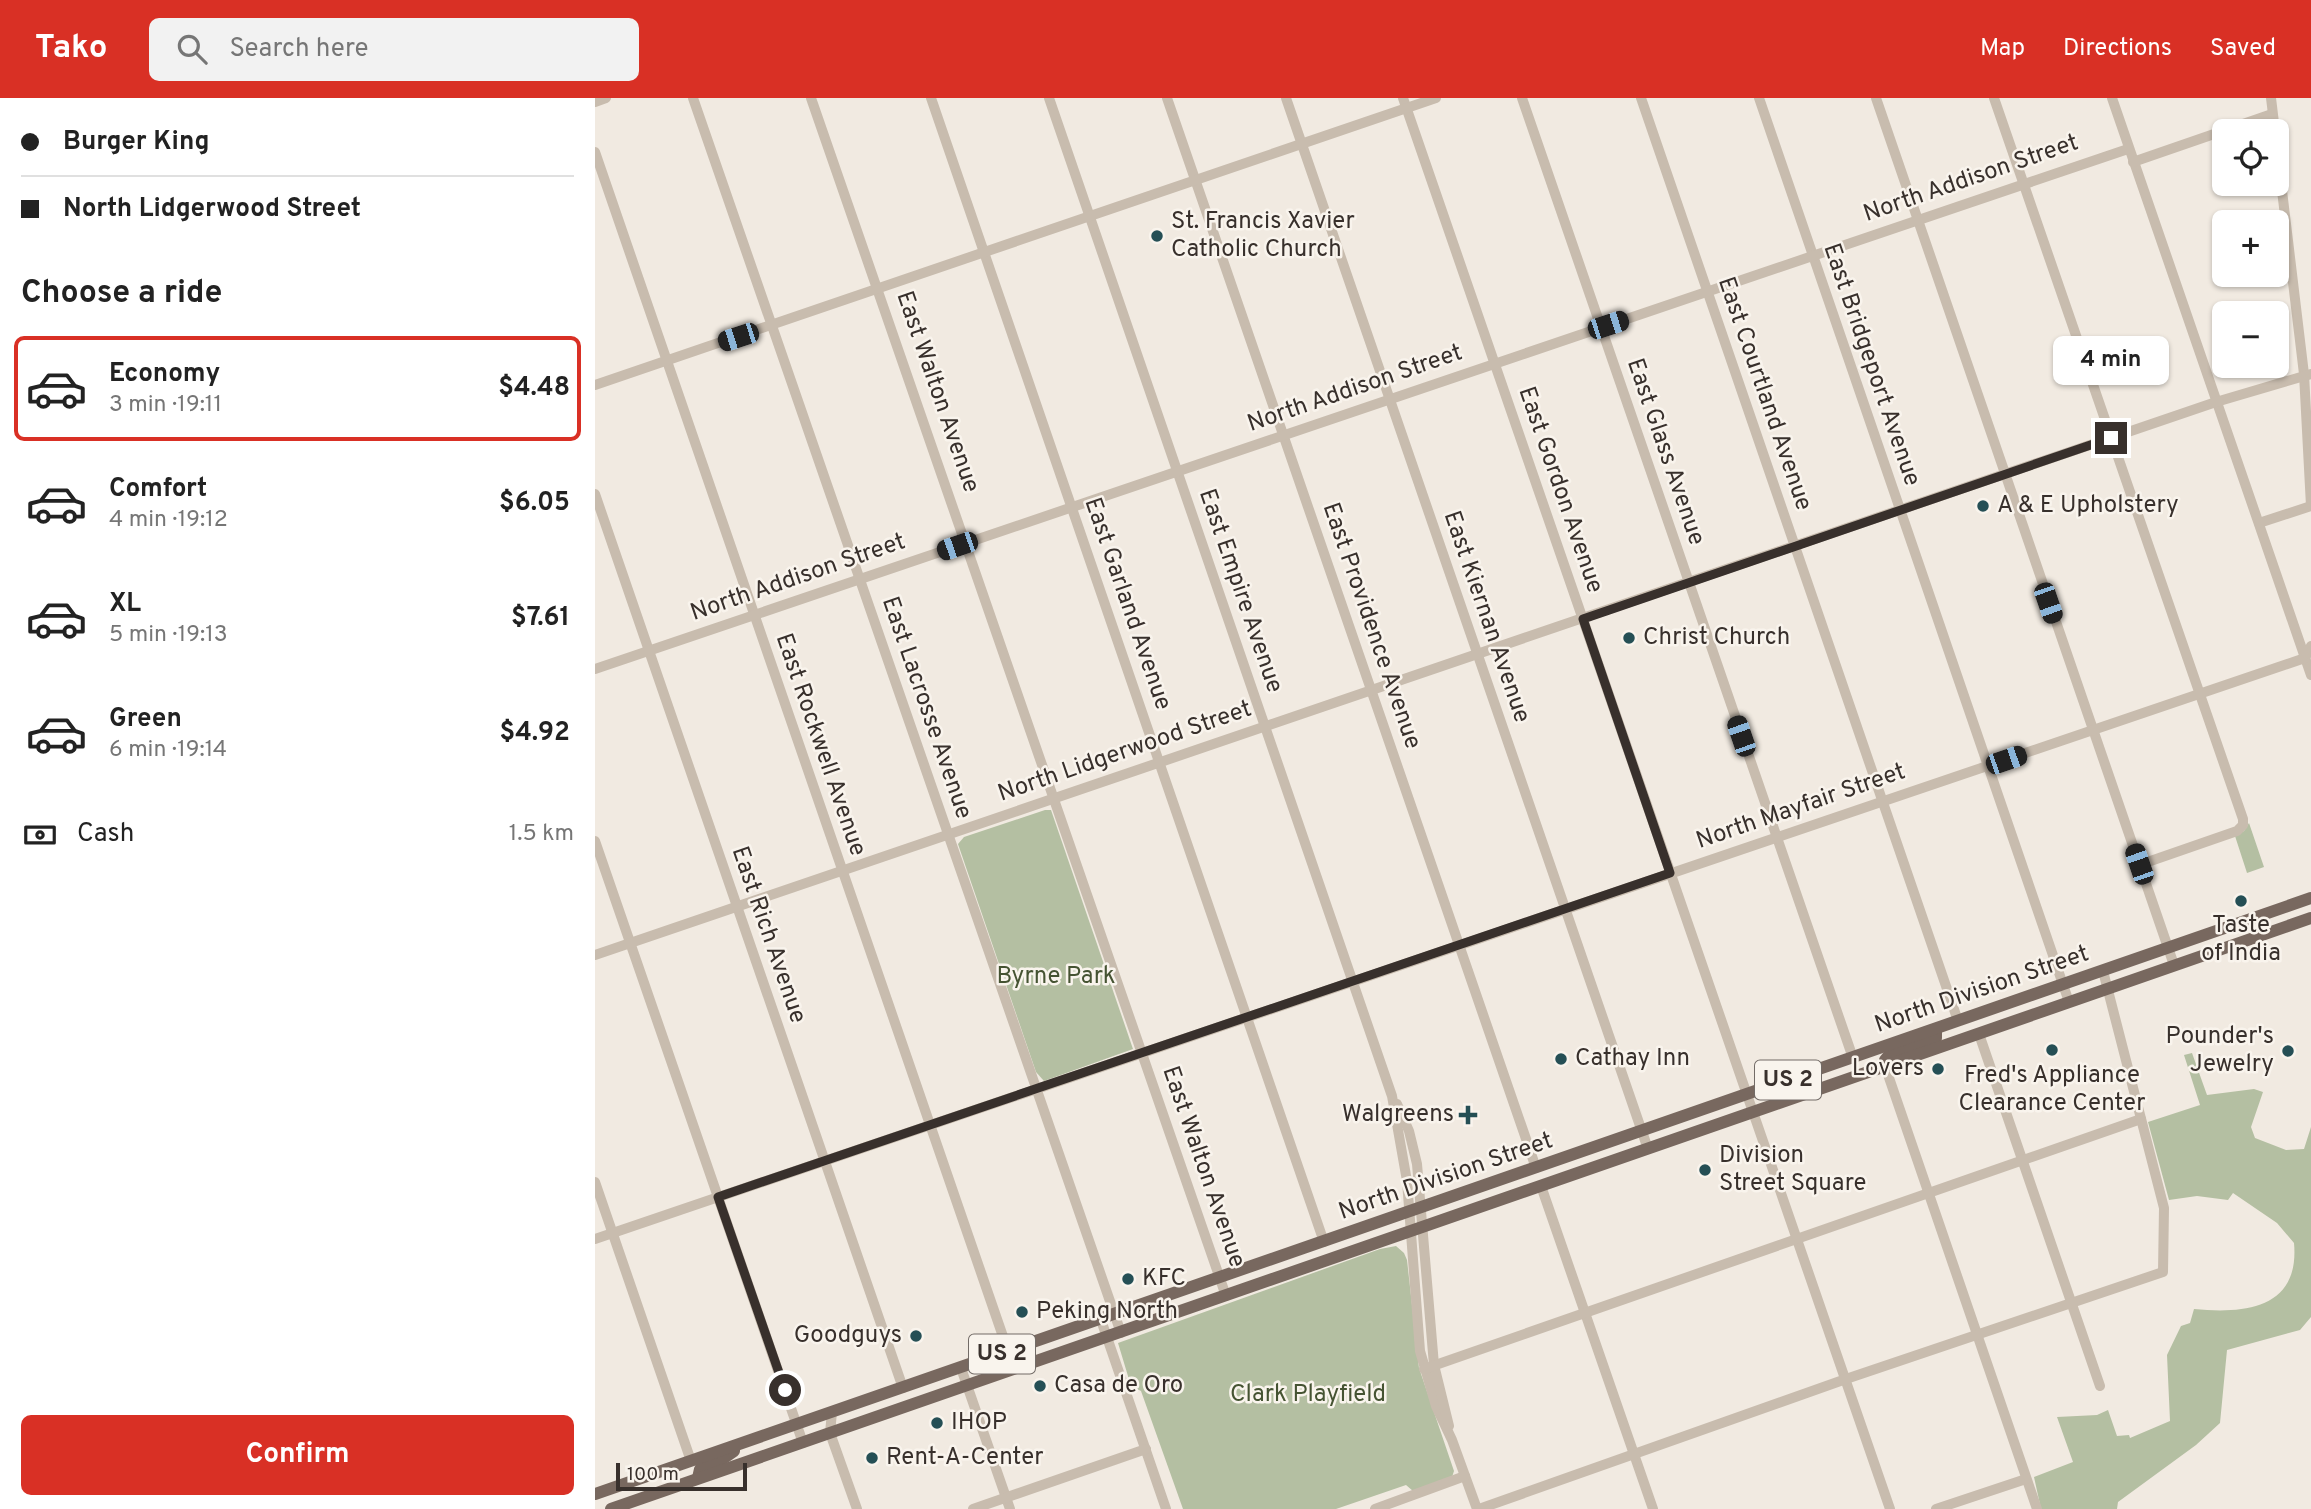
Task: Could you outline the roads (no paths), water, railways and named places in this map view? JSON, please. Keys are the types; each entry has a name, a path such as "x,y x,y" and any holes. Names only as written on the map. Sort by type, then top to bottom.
{"main road":[{"name":"North Division Street","path":"595,1494 2311,898"},
{"name":"North Division Street","path":"611,1509 2311,918"},
{"path":"1885,1066 1885,1060 1890,1055 1936,1038 1936,1029"},
{"path":"1813,1091 1819,1080 1852,1069 1853,1058"},
{"path":"699,1478 700,1469 718,1462 745,1442"}],"street":[{"path":"595,102 606,98"},
{"name":"East Lacrosse Avenue","path":"693,98 1121,1333"},
{"name":"East Walton Avenue","path":"811,98 1226,1296"},
{"name":"East Garland Avenue","path":"931,98 1324,1242"},
{"name":"East Empire Avenue","path":"1049,98 1392,1096 1415,1210"},
{"name":"East Providence Avenue","path":"1167,98 1536,1168"},
{"name":"East Kiernan Avenue","path":"1286,98 1648,1149"},
{"path":"595,385 1302,144 1405,103 1437,98"},
{"name":"East Glass Avenue","path":"1522,98 1853,1058"},
{"name":"East Courtland Avenue","path":"1641,98 1958,1021"},
{"name":"East Bridgeport Avenue","path":"1759,98 2069,1002"},
{"path":"1876,98 2174,965"},
{"path":"1994,98 2243,825 2237,831 2139,864"},
{"path":"2112,98 2311,675"},
{"path":"2271,98 2273,119"},
{"name":"East Gordon Avenue","path":"1405,103 1890,1509"},
{"path":"2133,162 2273,114"},
{"name":"North Addison Street","path":"595,669 2129,149"},
{"name":"East Rockwell Avenue","path":"595,152 1008,1351"},
{"path":"2259,523 2311,506 2308,374 2283,196"},
{"name":"North Lidgerwood Street","path":"595,955 2217,402 2308,374"},
{"name":"East Rich Avenue","path":"595,495 903,1388"},
{"path":"2305,658 2311,646"},
{"name":"North Mayfair Street","path":"595,1239 2305,658"},
{"path":"595,841 803,1443"},
{"path":"1415,1210 1410,1232 1424,1369 1436,1406 1478,1509 1846,1379 2163,1272 2164,1208 2103,971"},
{"path":"1979,1034 2100,1386"},
{"path":"1885,1066 2037,1509"},
{"path":"1424,1369 2141,1119"},
{"path":"595,1182 691,1461"},
{"path":"1541,1186 1653,1509"},
{"path":"1415,1210 1423,1227 1434,1365 1452,1440"},
{"path":"1101,1320 1166,1509"},
{"path":"961,1368 1010,1509"},
{"path":"832,1412 831,1433 857,1509"},
{"path":"973,1509 1146,1449"},
{"path":"1375,1509 1465,1476"},
{"path":"1936,1509 2026,1479"}],"place":[{"name":"St. Francis Xavier Catholic Church","path":"1157,236"},
{"name":"A & E Upholstery","path":"1983,506"},
{"name":"Christ Church","path":"1629,638"},
{"name":"Taste of India","path":"2241,901"},
{"name":"Fred's Appliance Clearance Center","path":"2052,1050"},
{"name":"Pounder's Jewelry","path":"2288,1051"},
{"name":"Cathay Inn","path":"1561,1059"},
{"name":"Lovers","path":"1938,1069"},
{"name":"Walgreens","path":"1468,1115"},
{"name":"Division Street Square","path":"1705,1170"},
{"name":"KFC","path":"1128,1279"},
{"name":"Peking North","path":"1022,1312"},
{"name":"Goodguys","path":"916,1336"},
{"name":"Casa de Oro","path":"1040,1386"},
{"name":"IHOP","path":"937,1423"},
{"name":"Rent-A-Center","path":"872,1458"}],"park label":[{"name":"Byrne Park","path":"1056,977"},
{"name":"Clark Playfield","path":"1308,1395"}]}
